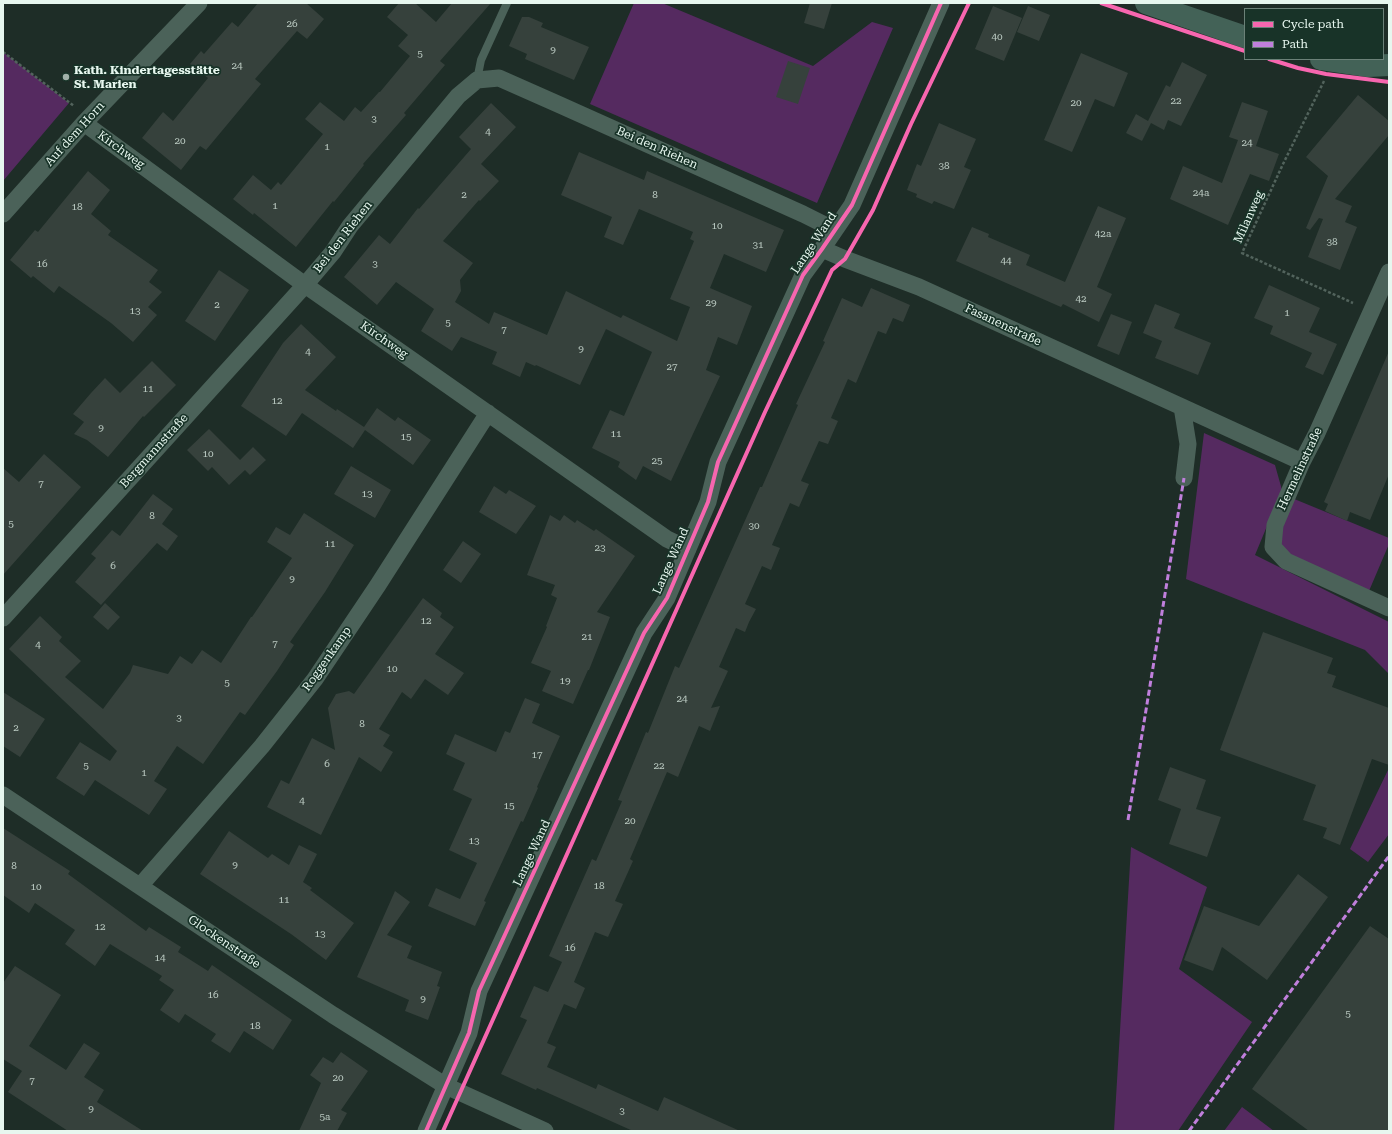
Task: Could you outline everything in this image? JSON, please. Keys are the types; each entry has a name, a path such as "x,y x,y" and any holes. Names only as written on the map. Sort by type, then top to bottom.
{"street":[{"name":"Auf dem Horn","path":"3,214 84,123 199,3"},
{"name":"Lange Wand","path":"426,1131 469,1033 479,992 644,633 667,598 708,502 718,462 803,274 852,205 941,3"},
{"path":"1146,3 1244,37"},
{"path":"1324,60 1368,66 1389,65"},
{"name":"Bei den Riehen","path":"304,285 333,252 350,226 458,96 477,80 499,78 582,114 803,214 835,230"},
{"name":"Kirchweg","path":"84,123 304,285 488,412 667,539 688,549"},
{"name":"Fasanenstraße","path":"822,249 919,287 1302,462"},
{"name":"Hermelinstraße","path":"1389,272 1317,433 1302,462 1275,525 1273,548 1286,561 1389,608"},
{"name":"Bergmannstraße","path":"3,618 304,285"},
{"path":"1182,407 1188,444 1184,478"},
{"name":"Roggenkamp","path":"140,886 262,746 315,678 382,578 488,412"},
{"name":"Glockenstraße","path":"3,795 333,1015 446,1086"},
{"path":"446,1086 545,1131"}],"lane":[{"path":"477,80 481,60 507,3"}],"path":[{"path":"3,52 76,108 84,123"}],"shaded area":[{"path":"634,3 662,3 813,66 872,22 893,28 817,203 590,104"},
{"path":"3,52 69,103 3,181"},
{"path":"1204,433 1275,465 1282,490 1255,555 1389,622 1389,674 1365,650 1186,579"},
{"path":"1287,496 1389,538 1389,544 1366,598 1286,561 1275,525"},
{"path":"1389,768 1389,834 1368,862 1350,849"},
{"path":"1131,847 1207,887 1179,969 1252,1022 1178,1131 1114,1131"},
{"path":"1242,1107 1274,1131 1224,1131"}],"building":[{"path":"258,3 306,3 324,19 307,39 297,31 255,79 261,84 206,150 200,146 181,170 142,138 163,112 173,121 208,78 190,64 201,51 204,54 232,22 238,27"},
{"path":"399,3 415,3 436,22 452,3 491,3 440,61 445,65 404,113 406,115 363,164 364,165 296,247 254,213 253,215 233,199 253,175 271,190 278,182 281,185 323,134 305,119 320,102 344,121 355,107 361,112 380,92 410,56 398,46 408,35 387,17"},
{"path":"810,3 832,3 824,29 804,23"},
{"path":"993,6 1022,18 1004,61 975,49"},
{"path":"1028,6 1050,15 1039,41 1017,32"},
{"path":"522,17 529,17 543,23 541,27 589,47 574,80 525,59 527,54 509,46"},
{"path":"1081,53 1128,73 1114,107 1095,99 1072,152 1044,140"},
{"path":"788,61 810,68 798,104 776,97"},
{"path":"1182,62 1207,75 1181,126 1168,120 1164,130 1151,123 1142,141 1126,133 1136,114 1148,121 1166,85 1170,87"},
{"path":"1358,95 1389,121 1389,135 1335,199 1352,206 1345,222 1357,227 1340,270 1308,257 1323,219 1319,218 1310,230 1306,228 1328,176 1306,157"},
{"path":"1242,102 1268,111 1256,146 1279,154 1269,181 1250,174 1228,225 1170,199 1183,166 1222,183 1238,140 1229,137"},
{"path":"491,103 516,127 481,164 499,181 480,201 479,200 443,241 473,263 460,280 461,291 455,302 489,324 494,312 547,335 566,291 621,318 623,315 677,341 690,307 670,299 694,241 690,239 693,232 639,209 623,245 604,237 612,217 561,195 579,152 644,180 647,171 784,230 766,272 724,254 710,288 752,306 737,345 718,337 706,370 720,376 671,481 643,466 636,480 618,467 620,462 592,448 610,410 624,416 652,352 606,329 580,385 526,362 520,377 492,364 497,352 461,337 452,351 421,331 434,309 396,282 377,305 344,277 379,235 390,244 418,208 419,209 471,149 459,137"},
{"path":"939,123 976,139 964,167 971,170 954,209 934,201 932,204 916,197 917,194 907,190 917,164 921,166"},
{"path":"88,171 110,190 91,214 111,231 108,235 158,270 149,282 162,292 148,307 157,315 133,342 111,323 59,286 54,293 33,276 31,278 10,260 35,230 38,232"},
{"path":"1098,206 1126,218 1097,287 1112,294 1099,322 1063,304 1061,307 956,261 972,227 989,234 988,237 1030,255 1026,265 1065,282"},
{"path":"219,270 249,290 215,341 185,321"},
{"path":"1269,285 1320,308 1309,332 1337,344 1323,375 1305,367 1312,353 1270,334 1273,326 1254,318"},
{"path":"871,288 910,305 903,322 893,318 886,334 878,331 856,383 848,379 831,418 838,421 828,444 819,441 801,481 809,484 799,507 790,503 772,545 780,548 771,570 762,566 745,604 756,609 745,632 736,628 719,667 728,671 711,708 720,706 710,731 699,726 678,777 667,772 630,859 633,861 615,901 623,904 608,937 595,932 574,982 585,988 576,1009 564,1004 547,1043 556,1047 547,1067 596,1089 598,1084 658,1111 664,1097 740,1131 633,1131 537,1088 536,1090 501,1074 527,1020 520,1017 534,986 548,992 562,962 549,956 592,859 596,861 622,801 618,800 646,732 648,733 675,666 679,668 760,487 762,487 798,405 796,404 825,342 823,341 842,298 862,307"},
{"path":"1155,304 1180,314 1174,328 1211,343 1198,375 1155,358 1162,341 1143,333"},
{"path":"1111,314 1132,322 1119,355 1097,346"},
{"path":"301,324 336,357 305,390 336,411 337,409 364,427 377,408 395,421 398,417 431,440 413,465 365,430 353,448 302,413 286,436 241,406 283,343"},
{"path":"1389,351 1389,474 1370,520 1350,512 1347,521 1325,511 1328,504 1324,502"},
{"path":"152,361 176,385 144,417 143,416 108,457 87,440 74,434 84,422 73,414 105,378 120,393"},
{"path":"209,429 240,460 253,447 266,460 250,475 245,470 229,485 212,467 208,471 187,450"},
{"path":"44,454 81,487 3,575 3,468 19,482"},
{"path":"351,466 391,490 375,518 334,494"},
{"path":"494,486 506,494 509,490 536,506 516,534 479,512"},
{"path":"153,494 173,509 162,524 178,536 167,551 157,543 101,605 75,582 96,558 91,554 112,530 120,536"},
{"path":"304,513 354,545 325,592 290,642 294,645 277,671 245,715 240,712 203,764 177,746 154,781 167,789 149,815 95,780 84,796 56,778 80,742 110,761 117,751 9,649 40,616 62,637 59,641 81,661 65,677 103,709 130,673 133,665 168,674 180,656 192,664 202,650 221,663 292,558 267,542 276,527 290,535"},
{"path":"550,515 560,521 564,515 575,523 577,520 594,531 596,529 635,556 597,612 610,617 589,670 573,704 542,691 551,671 531,663 547,627 546,626 557,598 551,595 555,585 527,575"},
{"path":"463,541 481,554 461,583 443,570"},
{"path":"423,598 442,613 440,617 454,627 435,654 464,673 448,695 425,679 411,699 402,692 379,729 390,735 383,746 393,752 381,772 359,757 321,835 267,807 281,780 289,784 312,738 335,750 328,708 336,694 349,691 354,694"},
{"path":"105,603 120,617 108,630 93,617"},
{"path":"1263,632 1333,658 1327,673 1336,676 1332,687 1389,708 1389,765 1372,759 1340,845 1323,838 1327,828 1303,820 1316,785 1220,750"},
{"path":"3,692 45,719 20,757 3,746"},
{"path":"525,698 540,704 532,723 560,736 523,822 521,821 484,901 486,902 475,926 428,906 436,888 460,899 477,863 449,850 472,799 453,790 465,763 446,754 455,734 496,752 505,731 510,733"},
{"path":"1170,767 1206,780 1196,809 1221,817 1207,857 1169,844 1181,809 1158,800"},
{"path":"3,828 70,871 68,874 146,931 149,927 181,947 178,952 208,971 212,965 292,1020 273,1050 244,1031 230,1053 211,1041 216,1034 185,1014 179,1023 160,1010 174,990 159,980 162,976 110,944 95,966 65,944 75,930 35,903 29,913 3,895"},
{"path":"229,831 268,858 272,854 289,865 299,845 317,854 303,882 312,888 310,890 354,923 326,960 291,934 200,874"},
{"path":"1298,874 1328,897 1267,980 1222,947 1213,971 1184,960 1204,906 1259,926"},
{"path":"395,891 410,902 387,935 412,946 407,958 442,972 437,986 440,987 428,1020 405,1011 409,1000 357,977"},
{"path":"1370,926 1389,939 1389,1131 1309,1131 1252,1089"},
{"path":"15,966 61,995 29,1046 66,1070 84,1043 100,1053 84,1077 104,1090 97,1102 143,1131 68,1131 8,1092 22,1071 3,1059 3,983"},
{"path":"341,1052 368,1071 341,1110 347,1113 337,1131 299,1131 321,1083 310,1075 323,1057 333,1063"}],"marked path":[{"path":"1128,820 1184,478"},
{"path":"1189,1131 1389,856"}],"cycle path":[{"path":"426,1131 469,1033 479,991 644,633 667,598 708,502 718,462 803,275 852,205 941,3"},
{"path":"443,1131 765,412 832,270 845,259 873,210 911,124 969,3"},
{"path":"1101,3 1244,51"},
{"path":"1272,60 1298,68 1326,74 1389,82"}],"place":[{"name":"Kath. Kindertagesstätte St. Marien","path":"66,77"}]}
